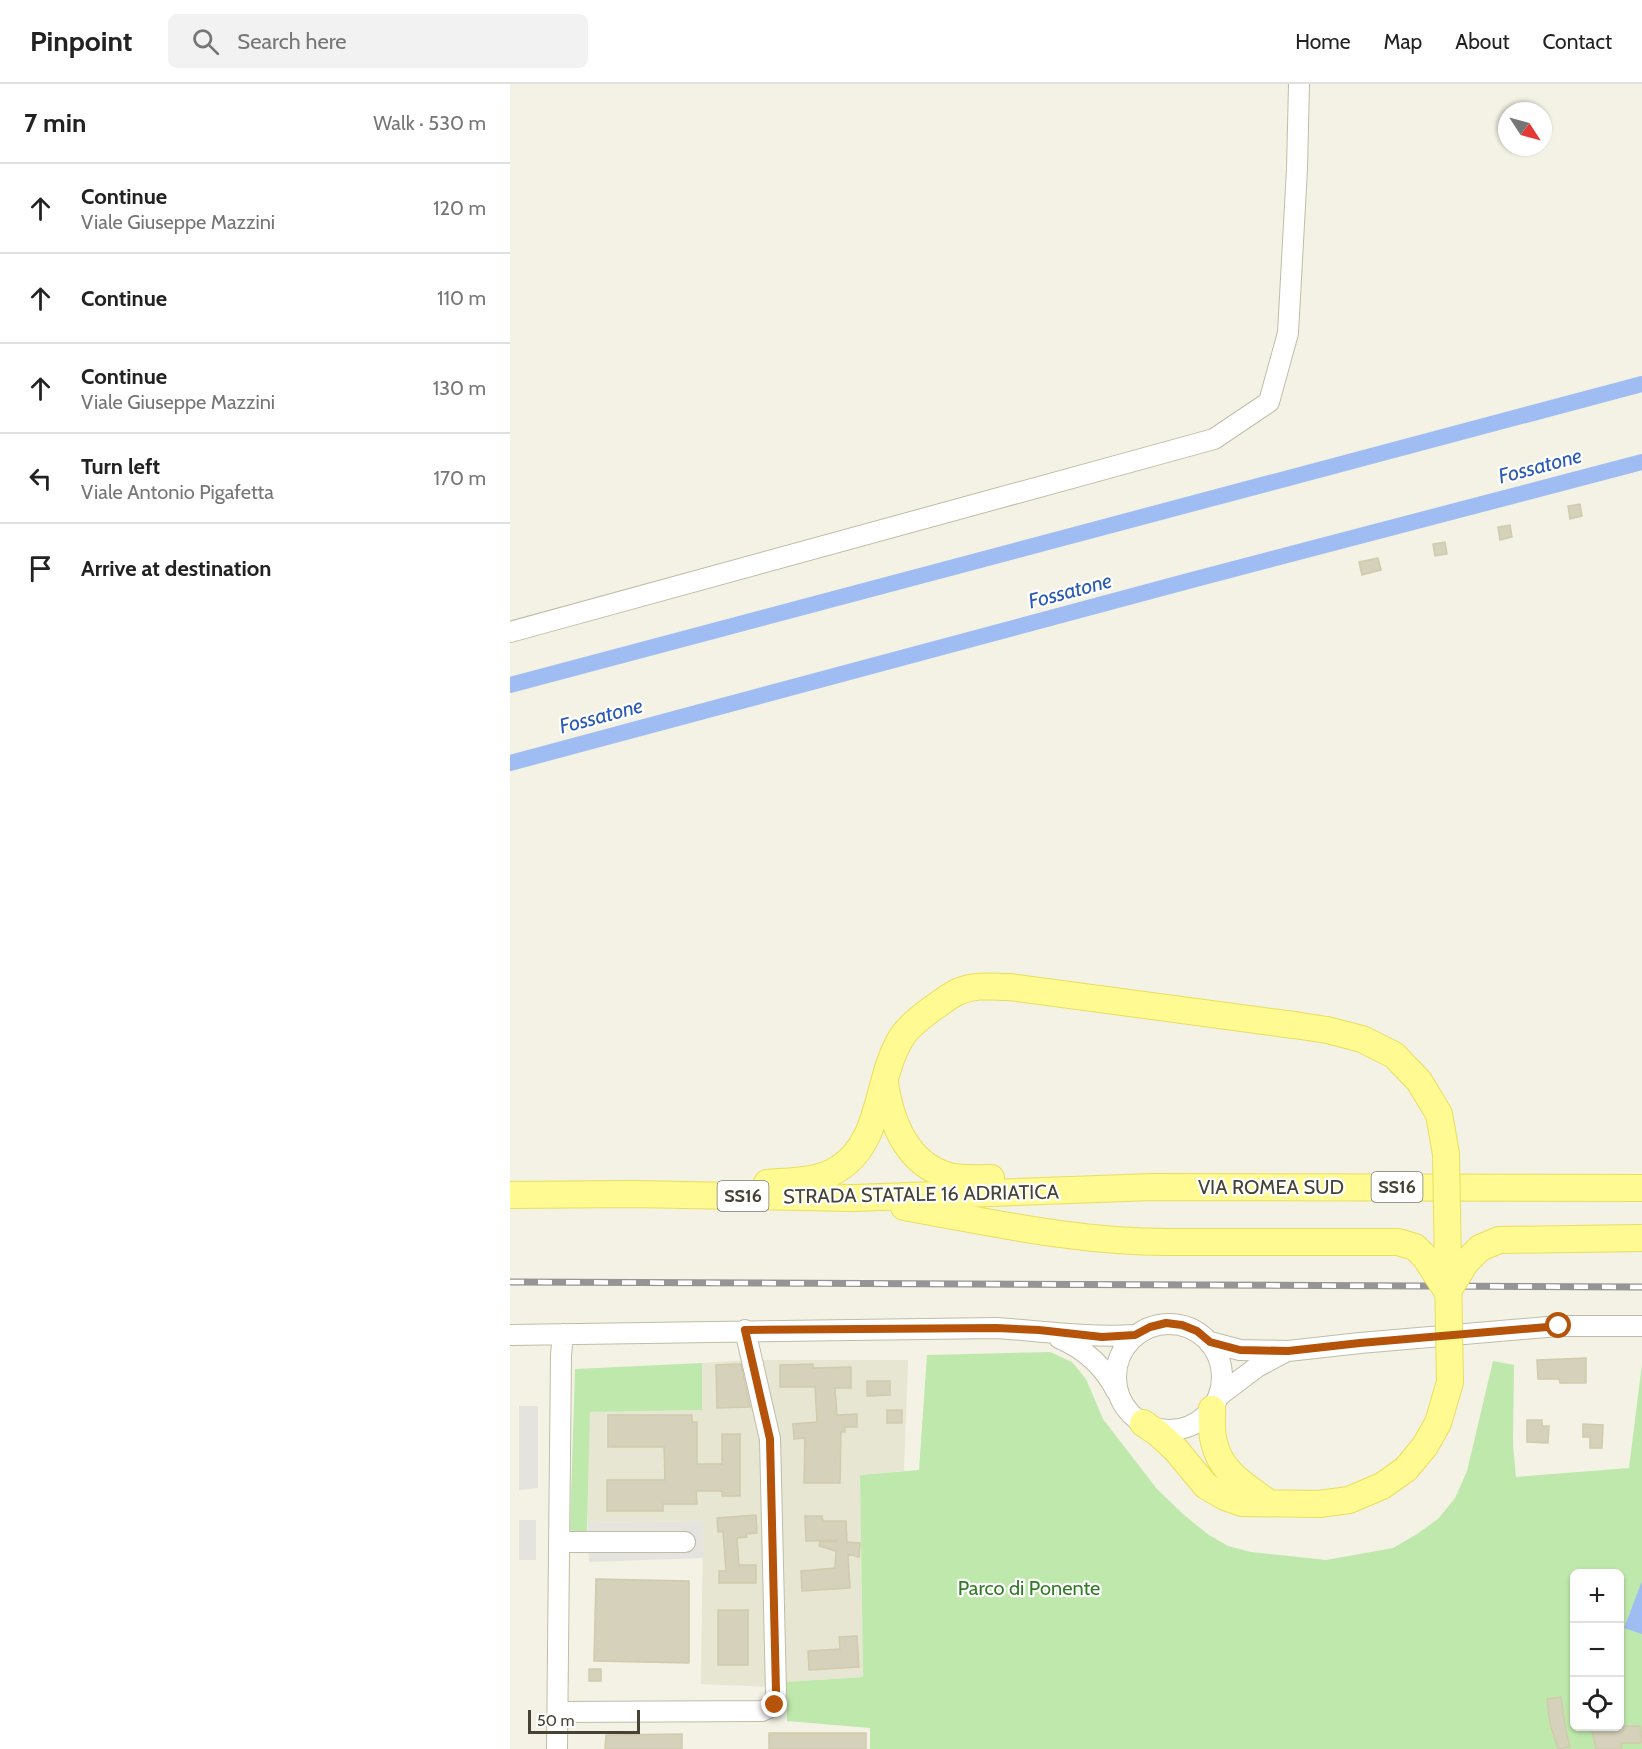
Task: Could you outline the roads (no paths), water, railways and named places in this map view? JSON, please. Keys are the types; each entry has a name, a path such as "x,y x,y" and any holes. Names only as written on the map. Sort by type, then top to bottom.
{"main road":[{"path":"632,1194 716,1182 766,1183 812,1179 837,1170 855,1157 871,1130 889,1061 901,1037 926,1013 959,991 979,986 1010,987 1328,1030 1362,1039 1395,1055 1419,1081 1434,1106 1438,1114 1446,1154 1450,1382 1438,1423 1425,1446 1406,1468 1382,1486 1348,1500 1319,1504 1242,1503 1225,1497 1206,1486 1176,1450 1143,1423"},
{"path":"884,1078 892,1117 908,1148 925,1166 945,1175 969,1178 1095,1179 1152,1187"},
{"name":"VIA ROMEA SUD","path":"1152,1187 1642,1188"},
{"name":"STRADA STATALE 16 ADRIATICA","path":"510,1195 632,1194 854,1198 1152,1187"},
{"path":"854,1198 1066,1236 1132,1242 1398,1242 1415,1247 1425,1257 1448,1291"},
{"path":"1448,1291 1466,1262 1480,1248 1499,1240 1642,1238"},
{"path":"1216,1402 1213,1441 1222,1464 1239,1481 1269,1503"}],"street":[{"path":"510,632 1214,439 1269,402 1288,333 1299,84"},
{"path":"1120,1398 1116,1381 1117,1364 1124,1348 1135,1335 1150,1327 1166,1323 1182,1325 1197,1331 1210,1342 1218,1353 1222,1367 1222,1381 1216,1402"},
{"path":"1210,1342 1240,1350 1288,1351 1559,1326 1642,1326"},
{"path":"510,1335 996,1328 1102,1337 1135,1335"},
{"path":"558,1712 762,1711 775,1705 770,1439 745,1330"},
{"path":"1039,1330 1071,1343 1089,1354 1109,1377 1129,1412 1143,1423 1157,1429 1180,1429 1201,1420 1216,1402 1257,1367 1288,1351"},
{"path":"557,1749 563,1334"},
{"path":"559,1542 685,1542"}],"water":[{"path":"1642,1581 1642,1634 1624,1628"}],"waterway":[{"path":"510,685 1642,384"},
{"name":"Fossatone","path":"510,763 1642,462"}],"railway":[{"path":"510,1282 1642,1287"}],"park label":[{"name":"Parco di Ponente","path":"1029,1588"}]}
